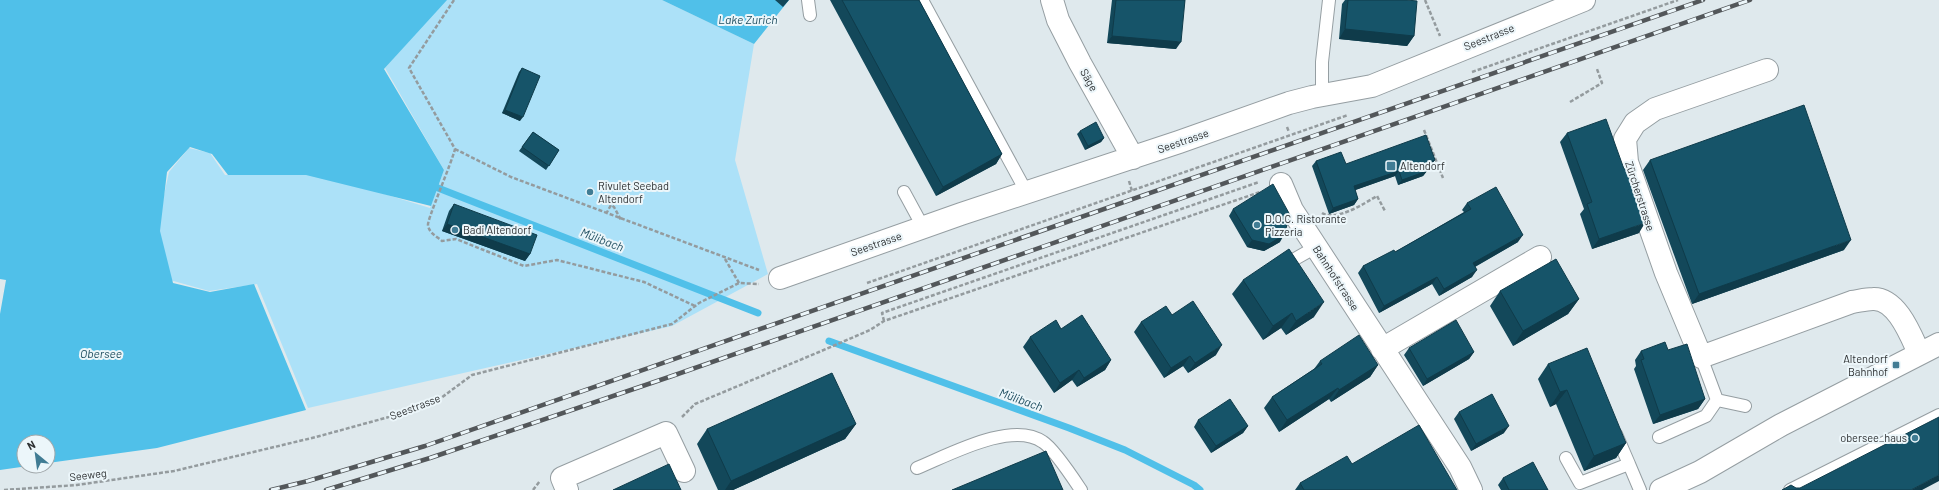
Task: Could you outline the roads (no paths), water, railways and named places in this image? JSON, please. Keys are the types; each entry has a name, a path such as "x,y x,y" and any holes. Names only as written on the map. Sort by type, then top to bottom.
{"street":[{"name":"Säge","path":"1052,0 1058,20 1080,63 1133,158"},
{"name":"Seestrasse","path":"780,278 923,227 1133,158 1289,103 1322,95 1372,86 1584,0"},
{"name":"Zürcherstrasse","path":"1701,357 1666,273 1645,214 1627,162 1625,139 1635,123 1655,109 1767,70"},
{"name":"Bahnhofstrasse","path":"1274,182 1460,468 1471,490"},
{"path":"1382,349 1540,257"},
{"path":"1701,357 1852,302 1875,298 1889,304 1902,319 1919,353"},
{"path":"1661,490 1700,472 1781,425 1939,344"},
{"path":"567,490 562,478 666,433 684,472"}],"lane":[{"path":"808,0 810,15"},
{"path":"922,0 1027,193"},
{"path":"1322,95 1322,62 1328,0"},
{"path":"904,192 923,227"},
{"path":"1286,264 1316,247"},
{"name":"Zürcherstrasse","path":"1701,357 1717,400"},
{"path":"1659,438 1706,416 1717,400 1745,406"},
{"path":"1790,490 1939,415"},
{"path":"1611,422 1640,490"},
{"path":"917,468 994,437 1020,433 1044,442 1081,490"},
{"path":"1566,458 1580,483 1629,464"}],"water":[{"name":"Obersee","path":"0,0 447,0 384,69 444,170 431,206 306,175 228,175 212,154 190,147 167,172 160,231 173,283 210,292 254,284 306,410 157,448 56,462 56,434 16,434 16,468 0,470 0,314 6,280 0,279"},
{"name":"Lake Zurich","path":"662,0 789,0 754,44"}],"waterway":[{"name":"Mülibach","path":"431,184 758,313"},
{"name":"Mülibach","path":"829,341 1069,428 1125,450 1194,485 1200,490"}],"railway":[{"path":"271,490 308,481 425,446 1703,0"},
{"path":"326,490 430,458 672,376 1750,0"}],"place":[{"name":"Altendorf","path":"1391,166"},
{"name":"Rivulet Seebad Altendorf","path":"590,192"},
{"name":"D.O.C. Ristorante Pizzeria","path":"1257,225"},
{"name":"Badi Altendorf","path":"455,230"},
{"name":"Altendorf Bahnhof","path":"1896,365"},
{"name":"obersee_haus","path":"1915,438"}]}
